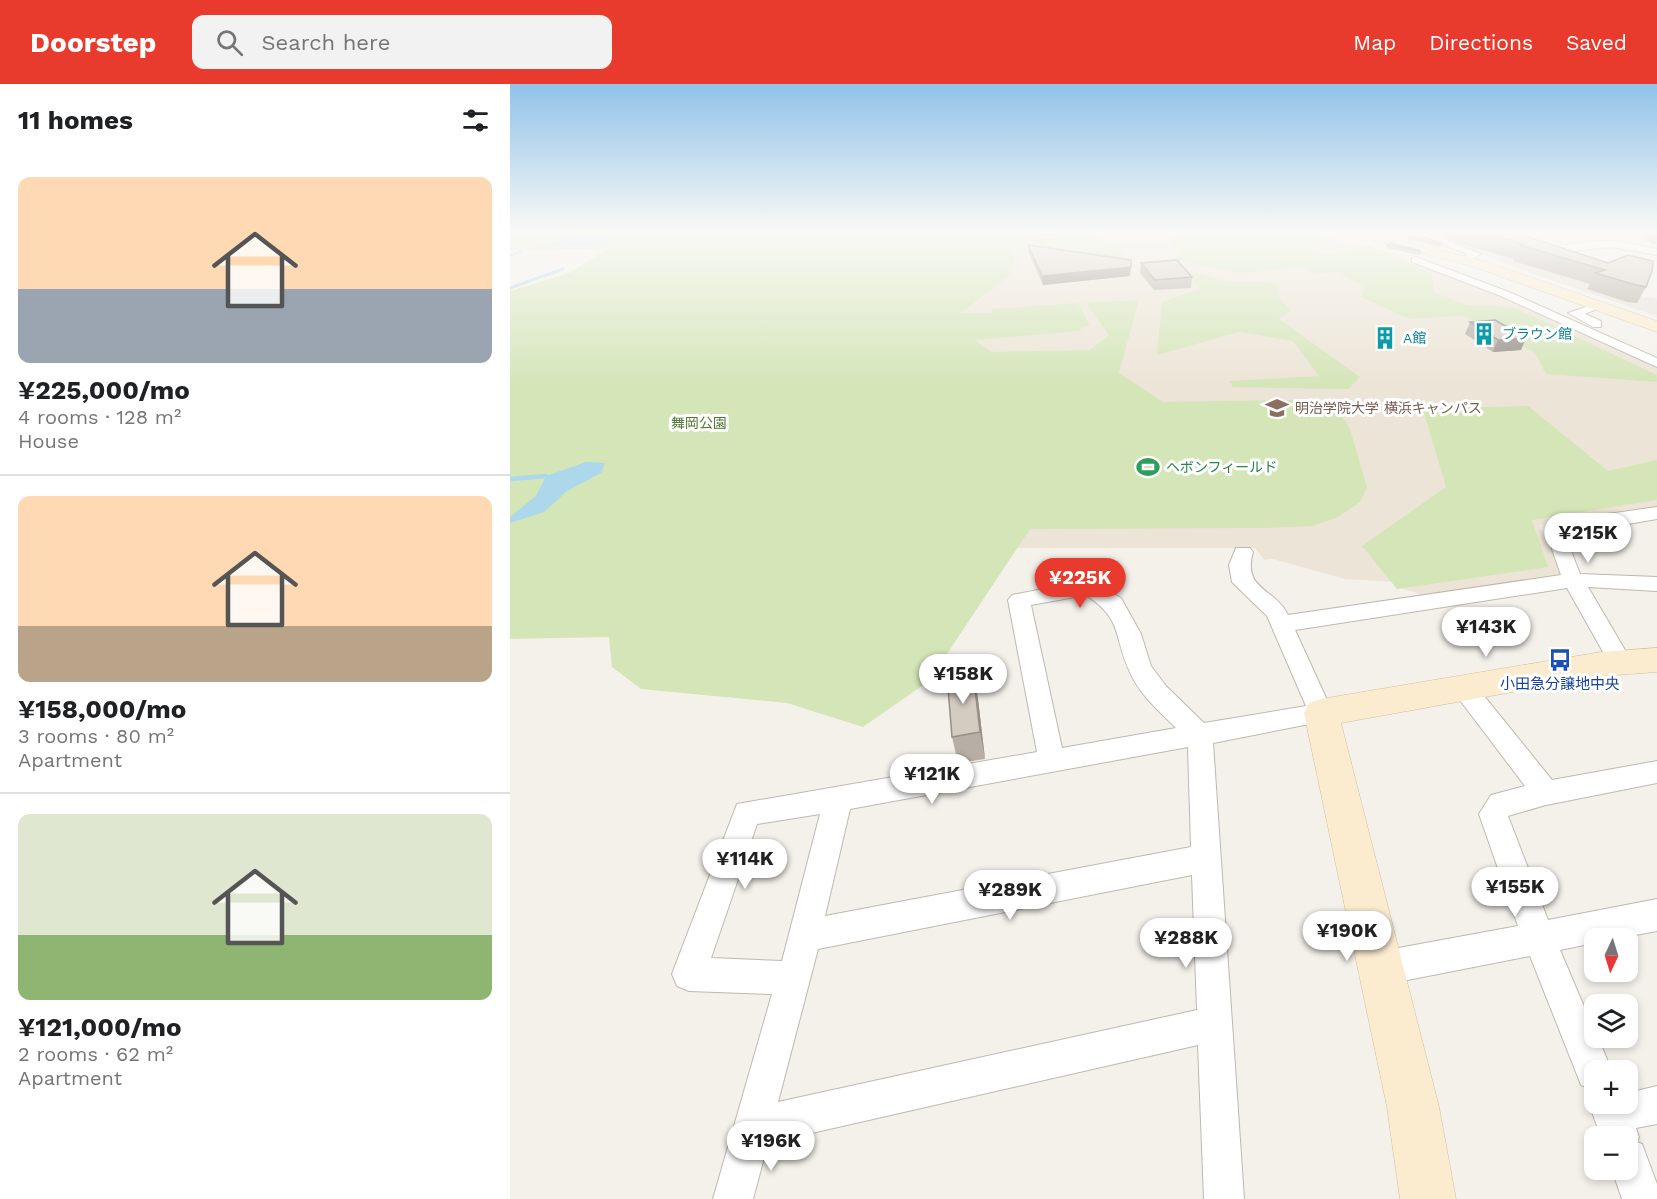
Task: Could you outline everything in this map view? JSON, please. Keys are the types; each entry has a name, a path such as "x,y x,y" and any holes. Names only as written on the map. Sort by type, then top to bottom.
{"street":[{"path":"1476,283 1657,363"},
{"path":"1534,283 1657,327"},
{"path":"1541,283 1657,321"},
{"path":"1598,306 1574,313 1607,329"},
{"path":"1620,662 1575,580 1556,541 1555,532 1657,513"},
{"path":"1243,552 1239,565 1242,582 1276,612 1321,713 1413,1107 1428,1199"},
{"path":"1282,624 1575,580 1657,584"},
{"path":"1052,761 1019,600 1089,587 1113,603 1130,634 1140,669 1157,693 1200,736 1224,1199"},
{"path":"793,978 689,974 747,813 1200,736 1464,688 1620,662 1657,660"},
{"path":"1464,688 1546,792"},
{"path":"1589,1060 1539,939 1493,814 1501,804 1546,792 1657,772"},
{"path":"733,1199 805,936 838,799"},
{"path":"805,936 1206,858"},
{"path":"1382,968 1657,915"},
{"path":"753,1126 1214,1024"},
{"path":"1613,1119 1657,1105"},
{"path":"1636,1180 1642,1199"}],"shaded area":[{"name":"明治学院大学 横浜キャンパス","path":"947,283 1471,283 1500,293 1657,363 1657,507 1539,525 1562,572 1559,576 1429,597 1398,587 1397,582 1345,579 1273,559 1264,560 1255,548 994,548 908,366"},
{"path":"1560,283 1598,283 1627,294 1657,299 1657,316"}],"green space":[{"name":"舞岡公園","path":"536,283 1000,283 961,313 992,313 992,309 1078,303 1090,326 1080,327 1081,331 975,340 991,352 1090,350 1109,335 1086,303 1139,300 1119,373 1163,402 1295,400 1326,403 1339,413 1349,426 1367,487 1360,502 1338,517 1312,526 1030,529 929,681 863,727 787,703 641,689 612,667 609,637 510,639 510,291"},
{"path":"1195,283 1276,283 1279,298 1291,310 1279,319 1360,377 1348,389 1233,387 1229,381 1319,376 1293,341 1239,332 1157,355 1162,302 1200,289"},
{"path":"1358,283 1433,283 1434,292 1467,305 1513,307 1657,375 1657,382 1546,374 1535,353 1463,316 1409,319 1361,297 1365,287"},
{"path":"1528,406 1608,471 1657,460 1657,500 1532,520 1548,567 1397,589 1362,546 1446,487 1423,409"}],"water":[{"path":"586,462 605,463 601,473 567,491 544,512 510,523 510,517 536,496 546,476"}],"building":[{"path":"1629,283 1647,283 1646,287"},
{"path":"1495,320 1526,338 1498,340 1470,322"},
{"path":"973,672 980,732 952,737 947,676"}],"waterway":[{"path":"510,288 524,283"},
{"path":"510,479 546,476"}],"place":[{"name":"ブラウン館","path":"1484,334"},
{"name":"A館","path":"1385,338"},
{"name":"明治学院大学 横浜キャンパス","path":"1277,408"},
{"name":"ヘボンフィールド","path":"1148,467"},
{"name":"小田急分譲地中央","path":"1560,660"}]}
